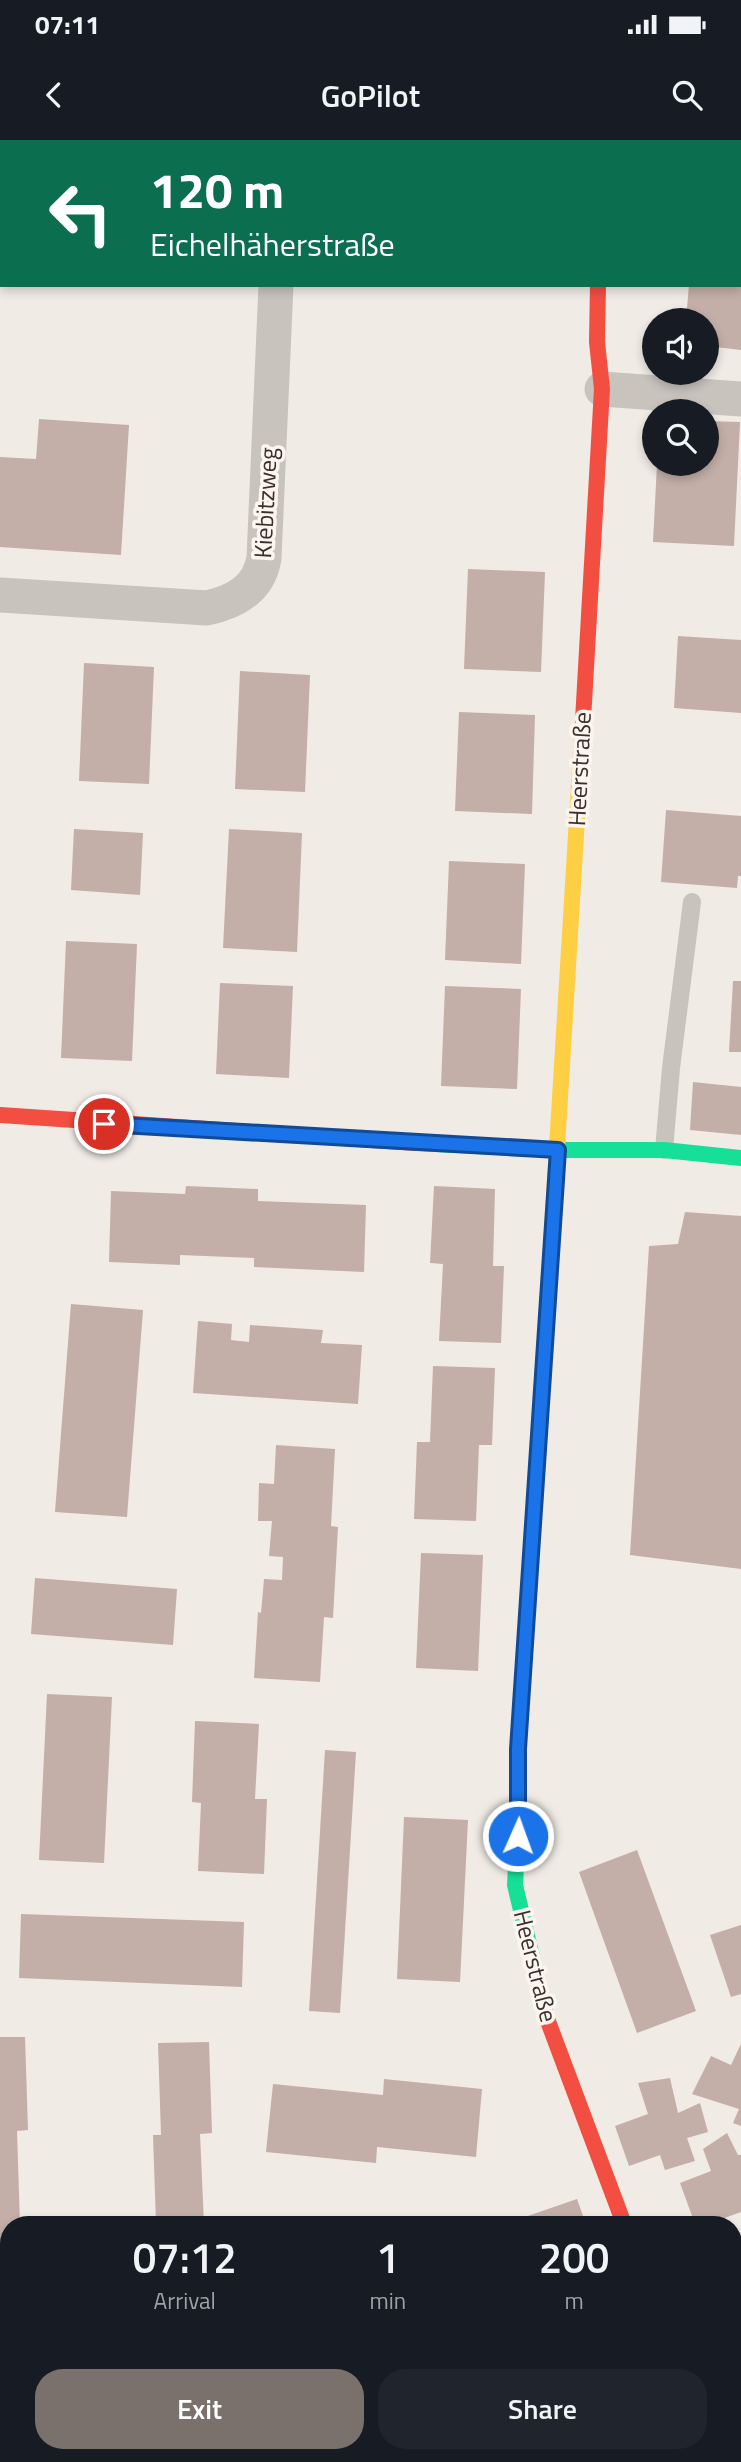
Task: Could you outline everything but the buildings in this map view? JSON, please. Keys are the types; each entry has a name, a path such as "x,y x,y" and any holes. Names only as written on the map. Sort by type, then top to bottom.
{"street":[{"name":"Kiebitzweg","path":"0,595 207,608 228,603 249,590 262,571 264,558 276,287"},
{"name":"Heerstraße","path":"598,287 597,342 602,389 558,1150 518,1749 519,1812 515,1885 546,2016 621,2216"},
{"path":"602,389 741,399"},
{"path":"0,1115 309,1137 558,1150 664,1150 741,1158"}],"lane":[{"path":"664,1150 671,1068 692,902"}],"traffic: fast":[{"path":"416,1143 558,1150 664,1150 741,1158"},
{"path":"535,1969 515,1885 519,1812 518,1749 548,1295"}],"traffic: slow":[{"path":"548,1295 583,720"}],"traffic: jam":[{"path":"583,720 602,389 597,342 598,287"},
{"path":"0,1115 416,1143"},
{"path":"535,1969 546,2016 621,2216"}],"route":[{"path":"104,1124 558,1150 518,1749 518,1836"}]}
